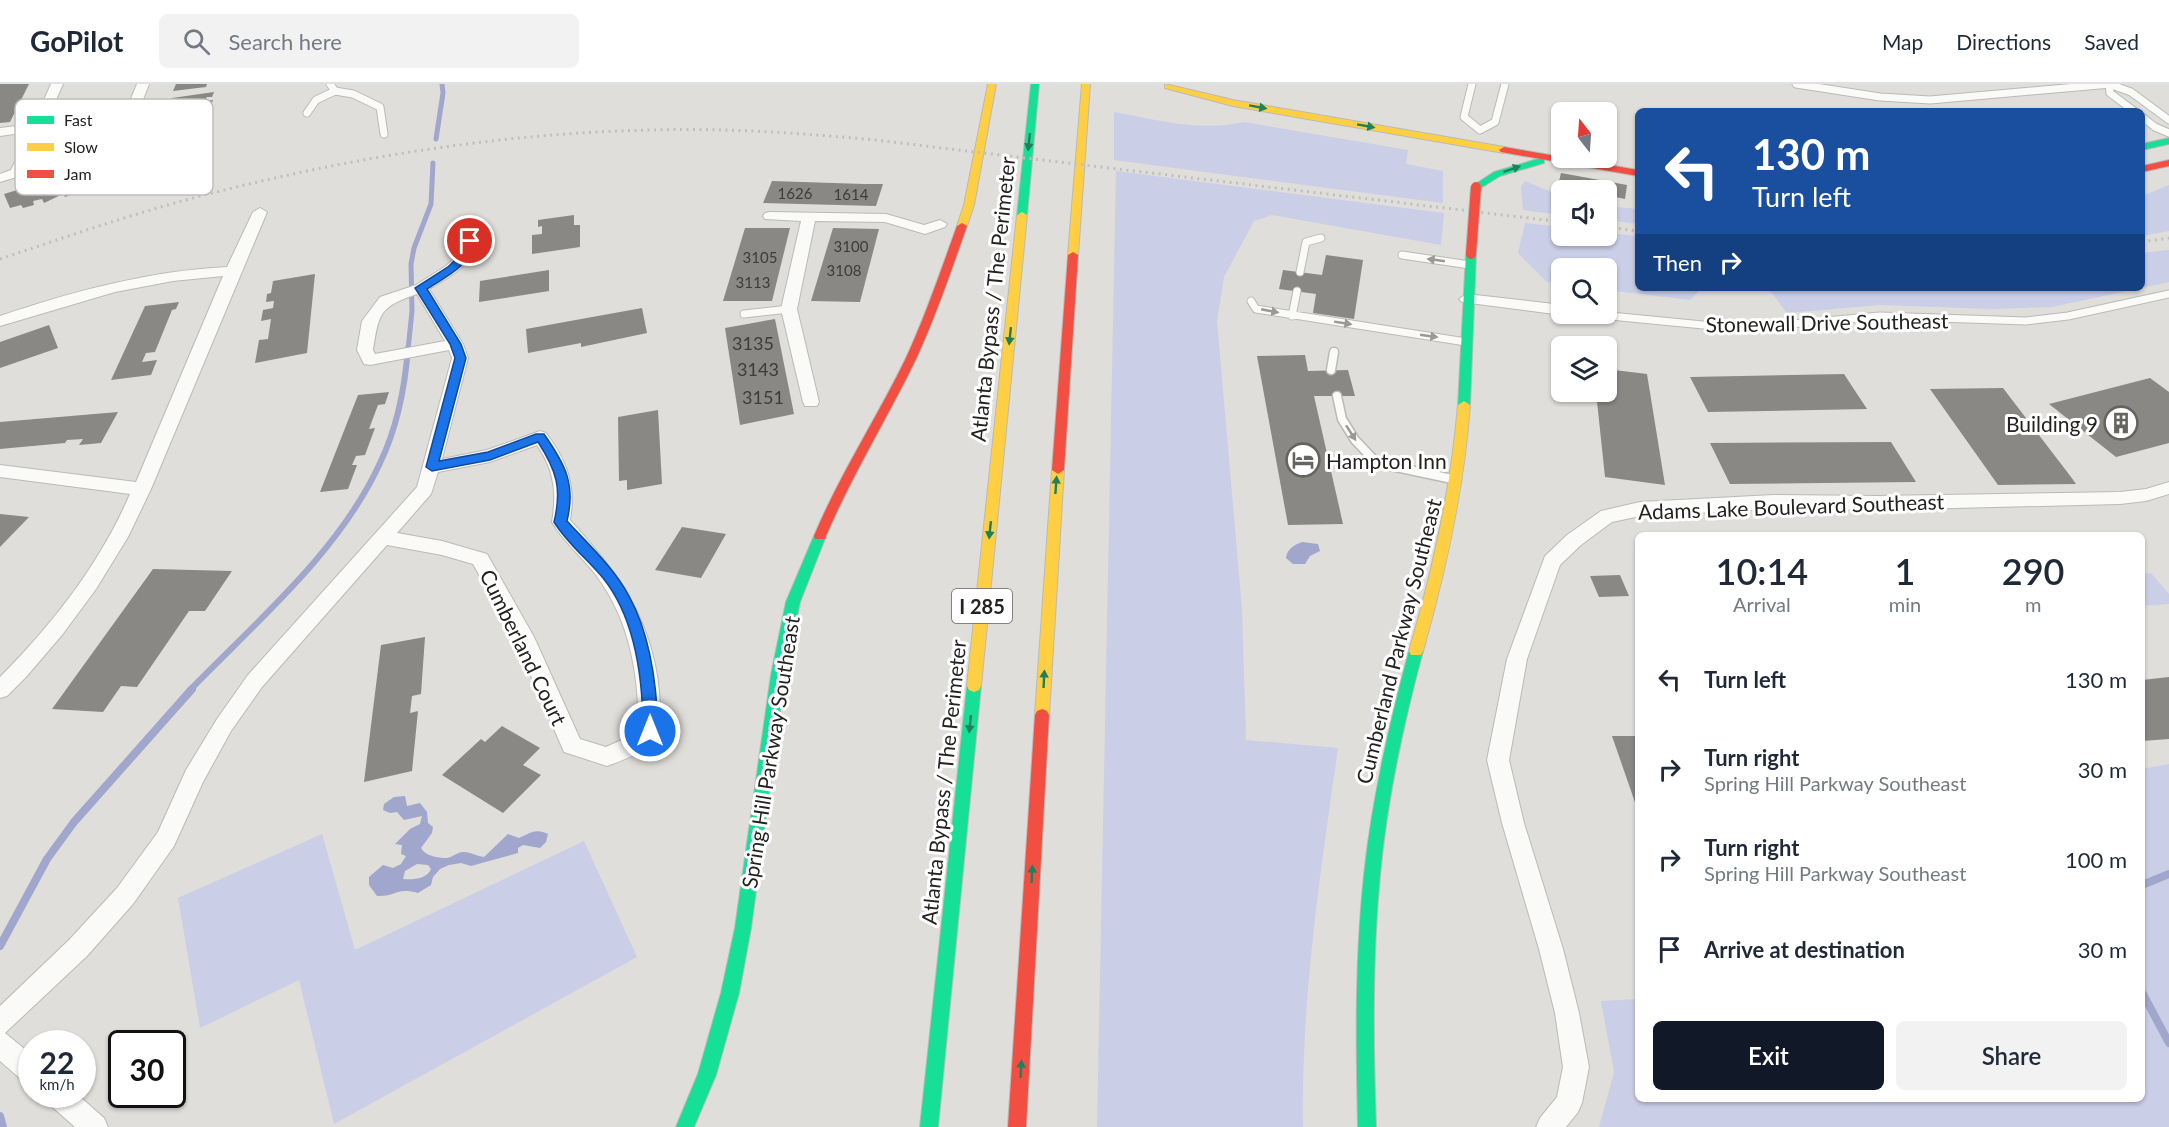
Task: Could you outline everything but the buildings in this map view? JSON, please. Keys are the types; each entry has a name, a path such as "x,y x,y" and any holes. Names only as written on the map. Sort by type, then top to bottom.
{"main road":[{"name":"Spring Hill Parkway Southeast","path":"685,1127 707,1075 730,993 753,868 778,675 793,602 832,505 903,374 931,313 969,205 992,84"},
{"name":"Atlanta Bypass / The Perimeter","path":"929,1127 1035,84"},
{"path":"1017,1127 1053,535 1086,84"},
{"path":"1163,85 1239,92 1331,106"},
{"path":"1163,85 1233,103 1476,156 1551,159"},
{"path":"1447,124 1498,133"},
{"name":"Cumberland Parkway Southeast","path":"1367,1127 1366,965 1376,836 1392,742 1444,554 1457,480 1462,437 1467,299 1476,187 1476,156 1480,130"},
{"path":"2145,146 2169,141"},
{"path":"1476,187 1510,169 1551,159"},
{"path":"2145,168 2169,163"},
{"path":"1607,168 1635,173"}],"street":[{"path":"50,99 57,84"},
{"path":"137,99 143,84"},
{"path":"0,132 15,130"},
{"path":"0,178 15,174"},
{"path":"0,690 54,630 116,544 142,489 260,212"},
{"path":"770,216 886,218 925,230 940,224 961,225"},
{"path":"809,217 789,309 810,402"},
{"path":"455,344 370,360 365,350 370,321 385,300 421,288 451,269 467,254 470,241"},
{"path":"0,321 52,303 158,278 201,272 233,271"},
{"path":"0,1023 78,948 125,896 166,839 194,777 224,725 255,681 425,489 460,358 455,344 421,288"},
{"path":"1467,299 1551,309"},
{"name":"Cumberland Court","path":"383,537 442,548 480,559 524,637 572,746 607,757 636,743 650,731 650,696 637,630 624,599 608,576 561,522 565,504 565,489 557,461 540,436 490,456 432,467"},
{"path":"0,471 142,489"},
{"name":"Adams Lake Boulevard Southeast","path":"1549,1127 1569,1103 1576,1067 1559,981 1513,823 1498,760 1517,659 1552,561 1574,540 1607,516 1640,509 1773,502 1876,503 2120,498 2169,488"},
{"path":"0,1044 18,1060"},
{"path":"73,1108 95,1127"}],"lane":[{"path":"330,84 335,92"},
{"path":"1472,84 1464,117 1480,130 1495,122 1505,84"},
{"path":"1796,84 1880,97 1930,100 2110,84 2131,92 2169,120"},
{"path":"2110,84 2110,93 2130,108"},
{"path":"307,112 316,100 335,92 354,94 380,107 384,134"},
{"path":"2145,119 2169,133"},
{"path":"1300,272 1306,242 1321,238"},
{"path":"1401,255 1470,259"},
{"path":"1292,316 1297,291"},
{"name":"Stonewall Drive Southeast","path":"1617,316 1683,324 1760,327 1880,316 2026,321 2068,316 2169,294"},
{"path":"1251,301 1256,309 1292,316 1466,342"},
{"path":"744,314 789,309"},
{"path":"1331,370 1334,352"},
{"path":"1337,396 1341,418 1355,440 1377,463 1457,480"}],"shaded area":[{"path":"1114,112 1195,125 1211,126 1244,122 1408,150 1406,164 1443,171 1443,203 1114,160"},
{"path":"1116,171 1444,213 1441,245 1272,215 1254,221 1224,277 1217,321 1242,609 1246,740 1338,748 1318,890 1308,984 1303,1127 1097,1127"},
{"path":"1525,181 1551,192 1551,214 1523,210 1521,187"},
{"path":"2169,185 2169,231 2145,235 2145,195"},
{"path":"1617,207 1635,209 1635,224 1617,221"},
{"path":"1525,223 1551,226 1551,246 1617,246 1617,234 1635,236 1635,291 1699,291 1690,300 1617,291 1617,258 1551,258 1551,283 1547,282 1518,253"},
{"path":"2169,250 2169,282 2145,287 2145,253"},
{"path":"1770,291 2127,291 2052,307 1993,309 1880,305 1787,313"},
{"path":"1302,542 1318,544 1320,551 1310,556 1305,564 1293,564 1286,558 1288,552 1296,544"},
{"path":"2151,573 2169,594 2169,604 2145,606 2145,574"},
{"path":"2169,764 2169,1127 1599,1127 1614,1072 1601,1001 1635,999 1635,1102 2145,1102 2145,768"},
{"path":"405,796 407,806 420,803 427,812 428,823 433,827 432,833 421,848 432,856 447,858 468,852 484,857 508,834 519,838 540,831 548,834 546,842 540,848 523,845 518,848 518,853 471,866 461,863 449,865 440,869 433,877 431,885 418,893 405,891 377,896 369,885 369,877 383,865 393,868 401,864 406,856 401,854 402,845 395,844 410,829 420,824 422,816 404,820 397,812 390,813 383,810 384,804 394,797","holes":["417,864 428,865 431,869 423,877 403,879 405,871"]},
{"path":"322,834 355,950 584,841 637,957 334,1124 299,980 200,1028 178,898"}],"waterway":[{"path":"436,139 443,93 442,84"},
{"path":"408,350 412,311 411,264 414,248 431,204 433,163"},
{"path":"190,690 320,556 363,495 386,450 396,422 405,378 408,348"},
{"path":"0,946 47,859 74,822 192,689"},
{"path":"2145,884 2169,874"},
{"path":"2145,998 2169,1043"},
{"path":"0,1116 3,1127"}],"railway":[{"path":"213,193 356,161 475,143 594,132 708,130 875,140 1551,221"},
{"path":"0,259 205,195"},
{"path":"1617,228 1635,231"},
{"path":"2145,242 2169,238"}],"traffic: fast":[{"path":"1022,215 1035,84"},
{"path":"2145,146 2169,141"},
{"path":"1476,187 1497,174 1541,161"},
{"path":"1464,405 1471,254"},
{"path":"685,1127 707,1075 730,993 743,928 778,675 793,602 820,536"},
{"path":"1367,1127 1366,983 1372,875 1379,815 1388,768 1416,651"},
{"path":"929,1127 974,686"}],"traffic: slow":[{"path":"962,226 969,205 992,84"},
{"path":"1073,255 1086,84"},
{"path":"1168,86 1233,103 1504,150"},
{"path":"974,686 1022,215"},
{"path":"1416,651 1433,590 1453,499 1464,405"},
{"path":"1042,715 1058,470"}],"traffic: jam":[{"path":"1504,150 1635,172"},
{"path":"2145,168 2169,163"},
{"path":"1471,254 1476,187"},
{"path":"820,536 848,475 911,358 935,302 962,226"},
{"path":"1058,470 1073,255"},
{"path":"1017,1127 1042,715"}],"place":[{"name":"Building 9","path":"2121,423"},
{"name":"Hampton Inn","path":"1303,460"}],"route":[{"path":"470,241 467,254 451,269 421,288 455,344 460,358 432,467 490,456 540,436 557,461 565,489 565,504 561,522 588,550 608,576 624,599 637,630 650,696 650,731"}]}
